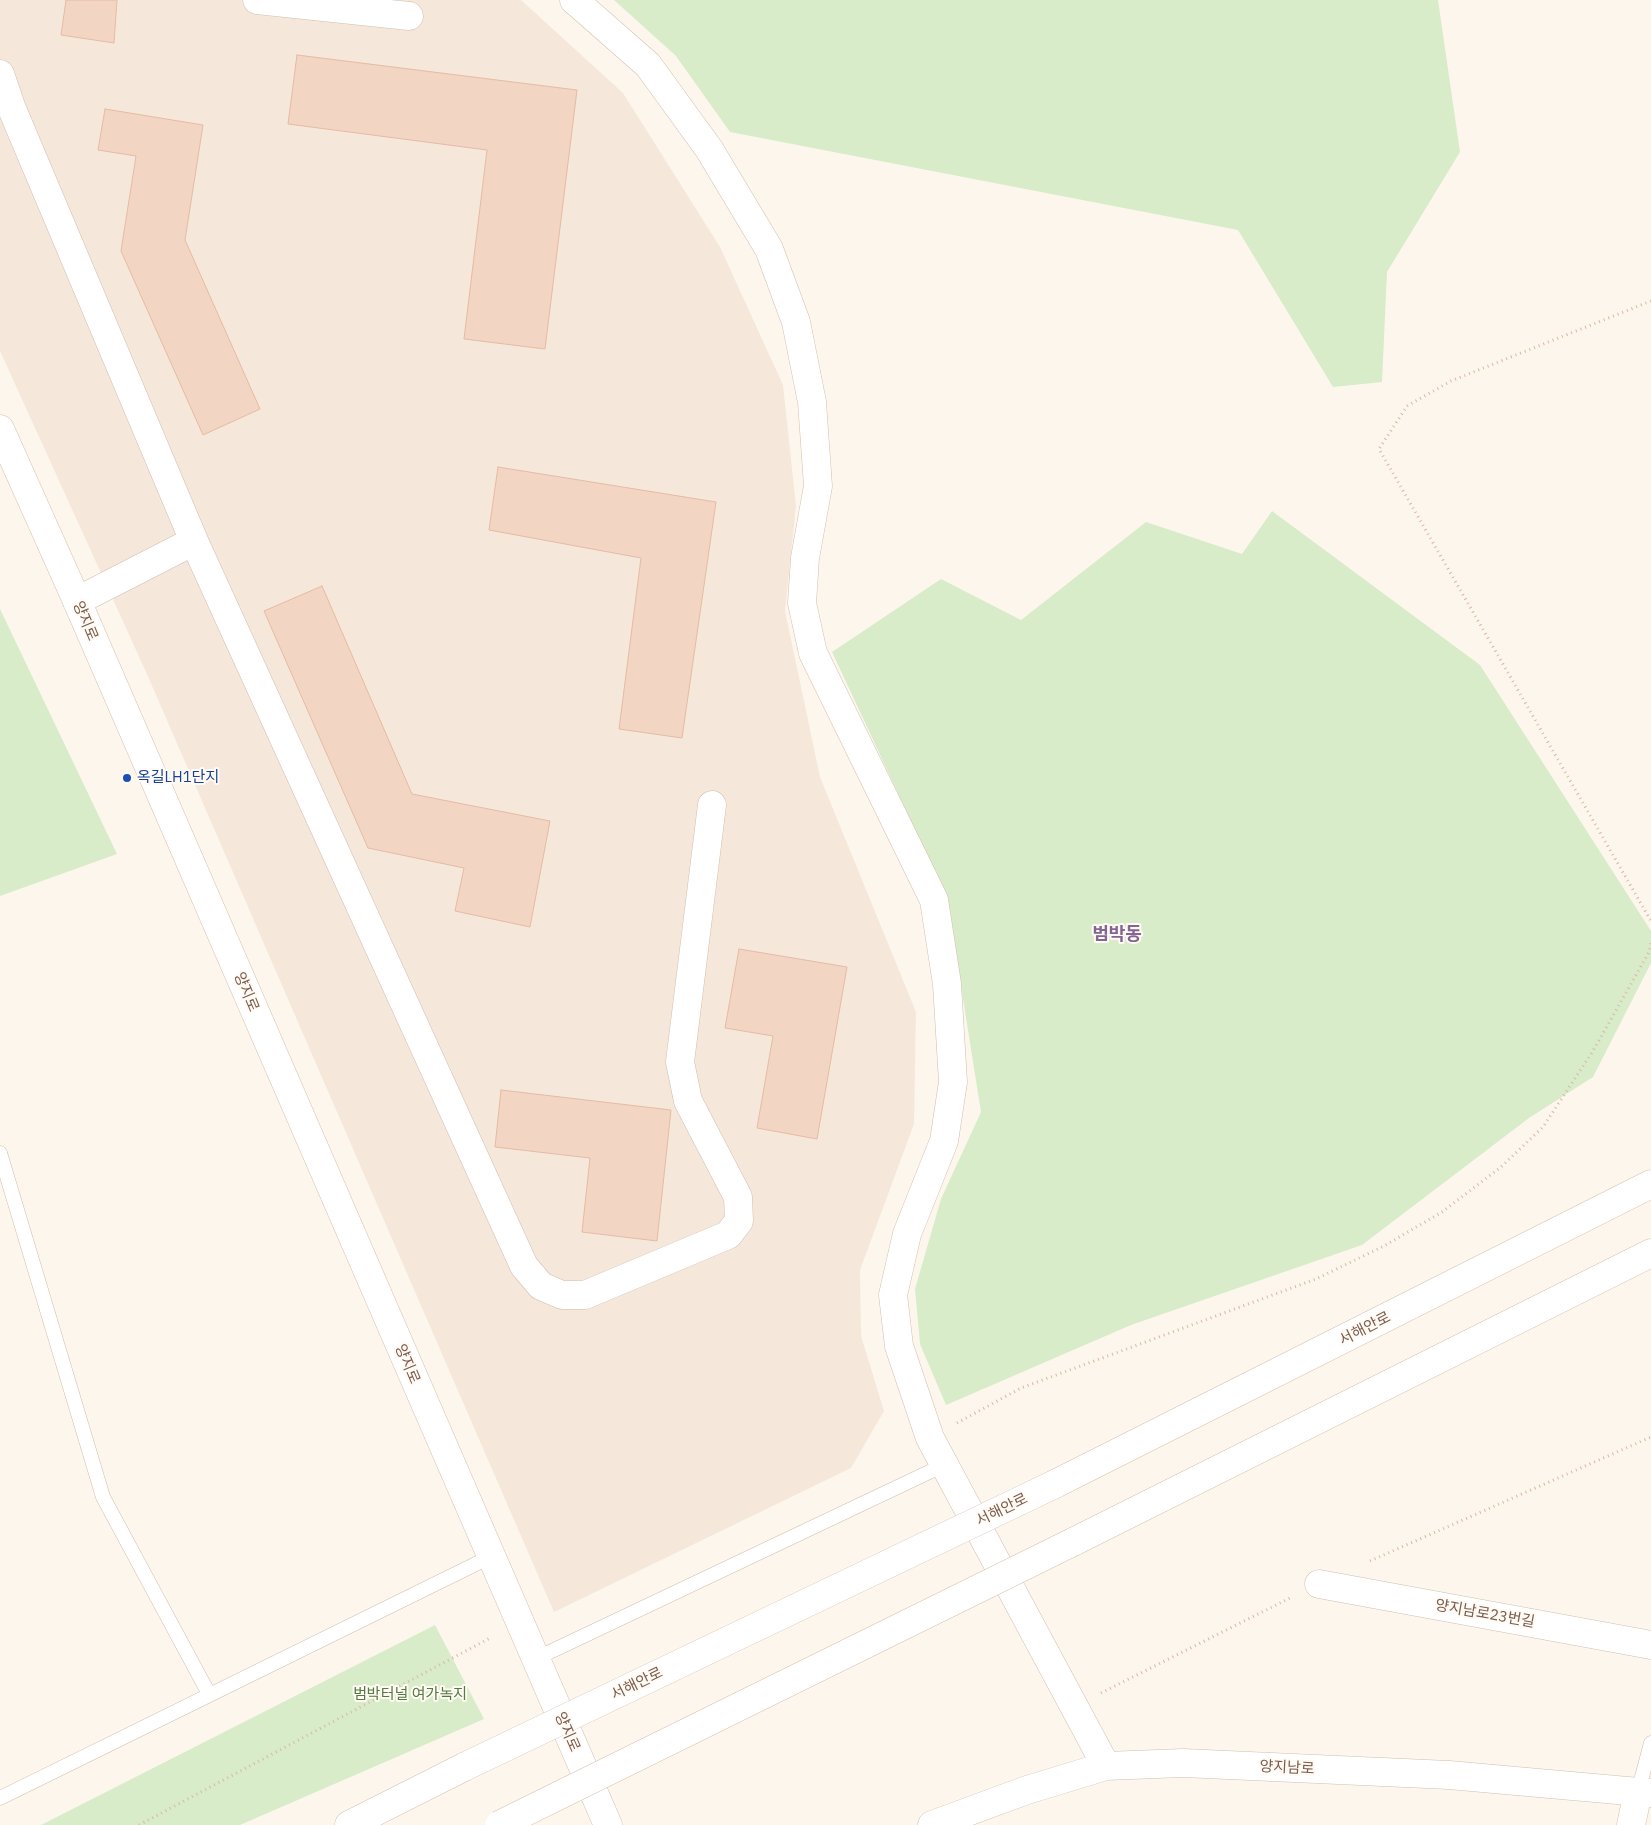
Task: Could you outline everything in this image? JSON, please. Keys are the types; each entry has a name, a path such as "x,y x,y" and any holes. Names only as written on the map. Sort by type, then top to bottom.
{"street":[{"path":"256,0 409,16"},
{"path":"574,0 648,65 709,149 769,249 796,322 812,402 818,486 805,558 802,603 813,653 934,900 947,984 953,1082 944,1141 907,1234 893,1295 899,1346 930,1438 1106,1766"},
{"path":"0,74 16,119 194,541 524,1266 541,1286 562,1296 585,1295 728,1235 739,1221 738,1197 688,1101 680,1062 712,805"},
{"name":"양지로","path":"0,429 77,601 608,1825"},
{"path":"77,601 194,541"},
{"name":"서해안로","path":"349,1825 466,1766 1055,1484 1651,1184"},
{"path":"499,1825 1073,1542 1651,1253"},
{"name":"양지남로23번길","path":"1318,1584 1651,1645"},
{"name":"양지남로","path":"932,1825 1027,1790 1106,1766 1183,1763 1439,1774 1644,1792"},
{"path":"1631,1825 1644,1792"}],"lane":[{"path":"0,1153 103,1497 209,1694"},
{"path":"535,1660 944,1465"},
{"path":"0,1798 490,1556"},
{"path":"1644,1792 1651,1743"}],"path":[{"path":"1651,301 1452,380 1407,406 1379,449 1651,921"},
{"path":"930,1438 1021,1388 1316,1279 1384,1246 1442,1212 1501,1167 1543,1127 1593,1051 1649,952 1651,943"},
{"path":"139,1825 519,1622"}],"shaded area":[{"path":"0,0 521,0 623,93 720,247 783,385 796,506 785,611 820,777 916,1012 914,1124 860,1270 861,1336 884,1411 851,1468 554,1612 146,672 0,351"}],"green space":[{"path":"614,0 1438,0 1460,152 1387,272 1382,382 1333,387 1238,230 730,132 676,56"},
{"path":"1272,511 1480,665 1651,931 1651,963 1593,1077 1529,1118 1362,1245 1131,1325 946,1405 920,1344 915,1289 941,1199 981,1112 947,898 832,652 941,579 1021,620 1146,522 1242,554"},
{"path":"0,609 117,854 0,896"},
{"name":"범박터널 여가녹지","path":"435,1625 484,1719 240,1825 41,1825"}],"building":[{"path":"66,0 117,0 114,43 61,35"},
{"path":"297,55 577,90 545,349 464,339 487,150 288,124"},
{"path":"105,109 203,125 185,240 260,409 203,435 121,251 136,156 98,150"},
{"path":"498,467 716,502 682,738 619,729 641,558 489,530"},
{"path":"322,586 412,794 550,821 530,927 455,911 464,868 368,848 264,611"},
{"path":"739,949 847,967 817,1139 757,1128 773,1036 725,1028"},
{"path":"501,1090 671,1110 657,1241 582,1232 590,1158 495,1147"}],"place":[{"name":"옥길LH1단지","path":"127,778"}],"district":[{"name":"범박동","path":"1117,935"}]}
